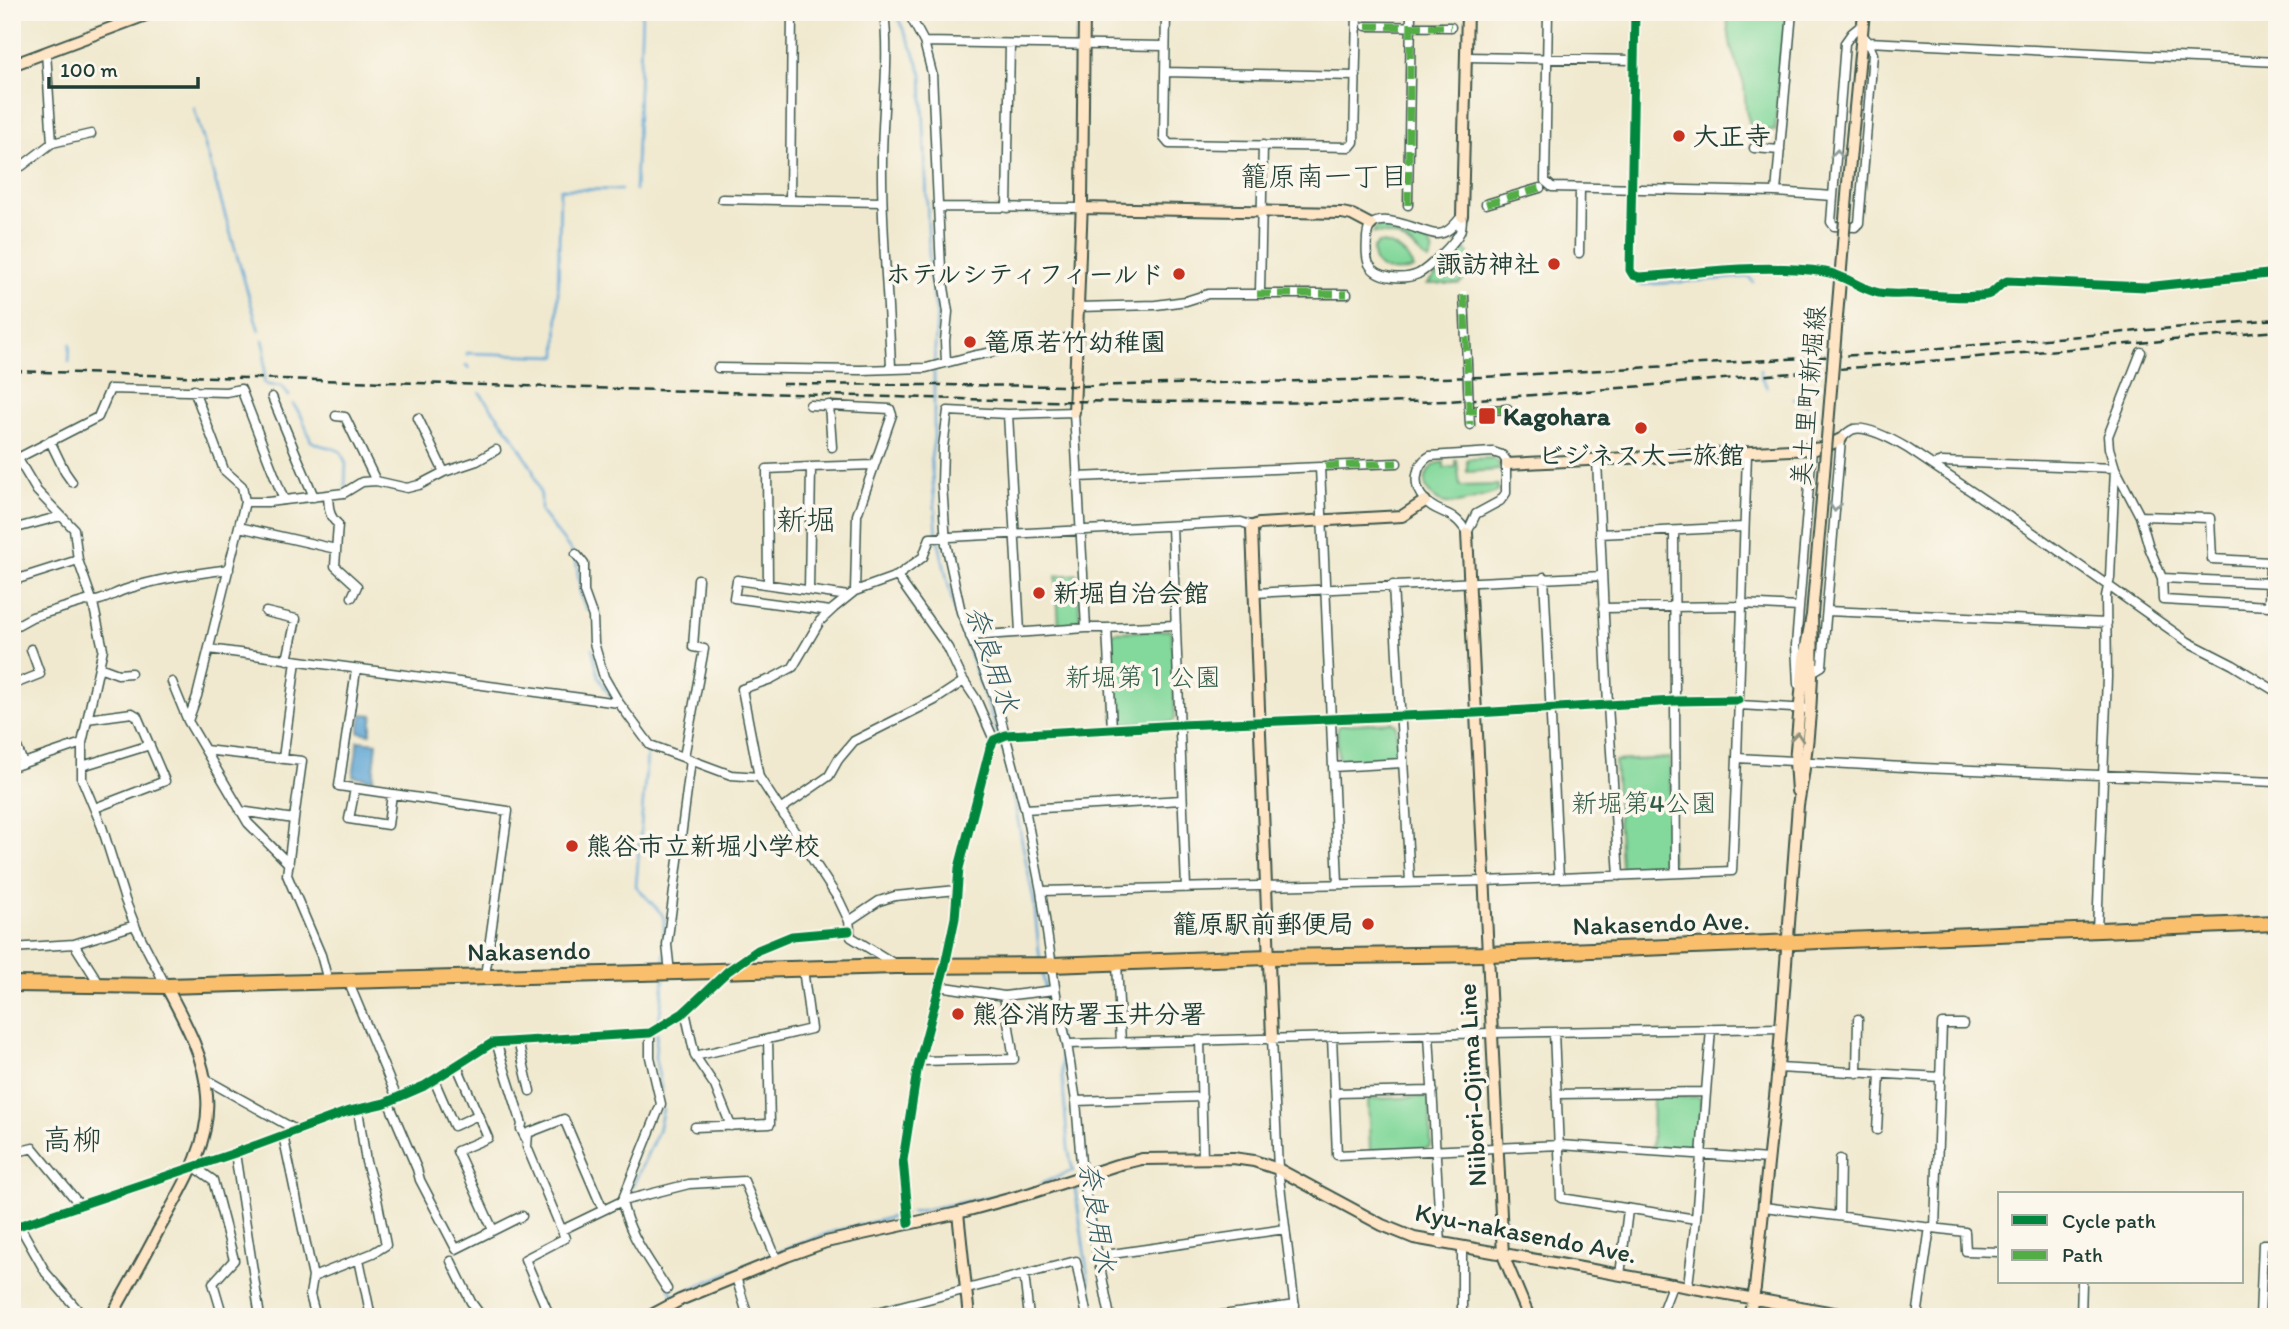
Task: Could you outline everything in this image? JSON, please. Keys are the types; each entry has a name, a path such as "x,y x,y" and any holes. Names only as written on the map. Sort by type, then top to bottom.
{"highway":[{"name":"Nakasendo Ave.","path":"1044,965 1268,957 1488,954 2277,923"},
{"name":"Nakasendo","path":"12,984 166,986 897,966 1044,965"}],"main road":[{"path":"12,65 154,12"},
{"path":"1074,412 1084,12"},
{"path":"1462,216 1467,12"},
{"name":"美土里町新堀線","path":"1754,1299 1778,1068 1807,672 1864,12"},
{"path":"1081,208 1342,213 1371,225"},
{"path":"1507,464 1812,449 1823,448 1841,439"},
{"path":"1272,1038 1258,722 1253,526 1402,516 1425,501"},
{"name":"Niibori-Ojima Line","path":"1467,533 1503,1255"},
{"path":"111,1317 193,1166 205,1130 208,1097 205,1079 191,1036 166,986"},
{"name":"Kyu-nakasendo Ave.","path":"648,1317 680,1300 826,1242 958,1213 1117,1164 1142,1159 1203,1158 1254,1161 1278,1169 1382,1225 1441,1245 1688,1285 1814,1313 1851,1316"},
{"path":"958,1213 969,1317"},
{"path":"1503,1255 1529,1317"},
{"path":"1749,1317 1754,1299"}],"street":[{"path":"114,12 119,25"},
{"path":"790,200 792,12"},
{"path":"884,12 887,39 881,162 891,369"},
{"path":"908,12 924,43 935,97 941,269 948,312 944,363"},
{"path":"1166,12 1164,138 1169,144 1350,146 1354,142 1357,12"},
{"path":"1408,205 1405,150 1411,12"},
{"path":"1548,12 1545,180 1552,187 1776,192 1833,196"},
{"path":"1635,12 1630,270 1633,275 1639,277 1762,269 1826,272 1842,276 1879,293 1969,296 1988,295 2007,281 2146,287 2277,273"},
{"path":"1776,192 1791,12"},
{"path":"1366,26 1451,27"},
{"path":"1864,33 1873,54 1859,223 1855,227 1834,226 1831,222 1845,43 1852,33 1864,33 2276,62 2277,44"},
{"path":"924,43 1165,46"},
{"path":"1007,208 1010,44"},
{"path":"46,52 52,144"},
{"path":"1466,57 1634,61"},
{"path":"1165,72 1356,76"},
{"path":"12,167 22,166 52,144 91,134"},
{"path":"1257,294 1260,291 1263,145"},
{"path":"1754,148 1780,150"},
{"path":"1486,204 1540,188"},
{"path":"1579,253 1580,188"},
{"path":"722,199 882,202"},
{"path":"939,207 1081,208"},
{"path":"1462,216 1461,231 1457,237 1423,271 1409,276 1383,276 1372,268 1367,257 1367,233 1371,225 1401,222 1437,234 1449,230 1462,216"},
{"path":"1842,276 1846,226"},
{"path":"1077,307 1156,305 1186,301 1208,294 1347,294"},
{"path":"1464,295 1470,425"},
{"path":"718,368 926,368 1077,336"},
{"path":"2140,516 2210,518 2212,559 2270,562 2273,585 2269,606 2163,600 2162,579 2140,516 2115,468 2109,448 2108,436 2141,352"},
{"path":"18,458 98,418 110,389 241,389 284,500"},
{"path":"188,721 197,696 245,502 242,486 224,470 194,390"},
{"path":"272,397 314,497"},
{"path":"810,405 890,408 892,415 857,515 852,594"},
{"path":"829,405 832,447"},
{"path":"1469,409 1508,409"},
{"path":"1086,628 1074,412 1008,414 948,411 943,447 943,536 955,590 996,701 1025,809 1041,891 1044,965 1067,1044 1076,1101 1075,1179 1098,1256 1110,1317"},
{"path":"1008,414 1020,632"},
{"path":"336,416 345,416 376,481"},
{"path":"418,418 444,472"},
{"path":"1807,672 1822,666 1841,439 1854,429 1869,431 1897,442 2032,532 2188,642 2277,692"},
{"path":"50,441 72,482"},
{"path":"12,449 37,491 74,529 78,561 93,603 103,649 82,743 82,779 95,808 135,925 166,986"},
{"path":"909,1223 903,1160 919,1061 955,918 959,868 994,740 1006,735 1180,725 1476,713 1674,701 1805,709 1796,645 1812,449"},
{"path":"245,502 344,493 362,482 376,481 407,488 477,461 496,450"},
{"path":"1498,453 1504,457 1507,464 1508,488 1504,497 1476,514 1467,533 1456,517 1425,501 1419,491 1417,475 1423,461 1430,456 1498,453"},
{"path":"1041,891 1485,881 1732,871 1747,453"},
{"path":"1597,460 1619,876"},
{"path":"1933,465 1942,461 2115,468"},
{"path":"1325,466 1396,463"},
{"path":"768,583 766,469 874,465"},
{"path":"809,590 811,467"},
{"path":"1077,477 1320,467 1338,883"},
{"path":"2097,931 2106,596 2115,468"},
{"path":"328,495 329,511 338,524 335,566 357,586 352,597"},
{"path":"20,527 61,516"},
{"path":"897,966 851,937 839,900 759,777 742,689 771,679 793,667 814,629 830,611 852,594 897,576 923,557 931,538 1241,522 1253,526"},
{"path":"1172,526 1186,888"},
{"path":"239,527 336,549"},
{"path":"1600,534 1743,527"},
{"path":"1674,531 1676,873"},
{"path":"576,554 584,564 584,592 593,617 594,643 604,677 619,704 650,744 731,775 759,777"},
{"path":"21,578 78,561"},
{"path":"12,628 32,617 86,601 93,603 150,581 229,569"},
{"path":"897,576 948,649 976,699 994,740"},
{"path":"1254,593 1602,576"},
{"path":"1544,577 1559,878"},
{"path":"670,973 667,946 687,759 704,649 693,647 698,579"},
{"path":"2162,579 2273,585"},
{"path":"830,611 734,598 737,580 852,594"},
{"path":"1393,585 1410,882"},
{"path":"1604,608 1743,604 1799,607"},
{"path":"1827,611 2107,623"},
{"path":"266,612 296,619 283,758"},
{"path":"970,636 1176,625"},
{"path":"1107,628 1112,729"},
{"path":"12,685 40,674 32,649"},
{"path":"209,649 619,704"},
{"path":"99,667 118,674 131,673"},
{"path":"356,670 339,786 508,811 485,976"},
{"path":"780,810 829,776 854,741 935,700 964,681"},
{"path":"172,682 188,721 240,811 248,823 289,864"},
{"path":"87,719 132,713 137,716 165,781 95,808"},
{"path":"12,734 23,764"},
{"path":"12,767 82,743"},
{"path":"82,766 150,745"},
{"path":"205,750 302,761 287,875 321,955 328,981"},
{"path":"1737,758 2277,782"},
{"path":"1333,766 1402,763"},
{"path":"355,789 349,819 388,825 392,794"},
{"path":"1025,809 1182,800"},
{"path":"240,811 294,819"},
{"path":"84,1317 46,1273 16,1227 358,1109 393,1100 435,1080 496,1042 650,1033 685,1011 728,971 772,943 792,936 849,926 879,901 895,896 957,890"},
{"path":"12,948 74,944 135,925"},
{"path":"74,944 100,985"},
{"path":"1117,962 1121,1043"},
{"path":"695,1056 811,1029 803,969"},
{"path":"348,980 420,1180 456,1249 522,1216"},
{"path":"939,986 1004,996 1052,990"},
{"path":"919,1061 1014,1059 1004,996"},
{"path":"685,1011 695,1056 715,1086 732,1126"},
{"path":"1857,1073 1858,1020"},
{"path":"1917,1317 1932,1228 1942,1024 1964,1024"},
{"path":"1067,1044 1781,1028"},
{"path":"1688,1285 1711,1029"},
{"path":"1555,1032 1561,1198 1696,1219"},
{"path":"650,1033 650,1057 661,1104 622,1201 631,1231 667,1289"},
{"path":"1429,1034 1441,1245"},
{"path":"1332,1037 1337,1155 1560,1145 1769,1159"},
{"path":"1272,1038 1278,1169 1296,1317"},
{"path":"695,1127 770,1124 768,1039"},
{"path":"1200,1040 1203,1158"},
{"path":"518,1041 530,1091"},
{"path":"496,1042 522,1124 521,1129 527,1141"},
{"path":"457,1066 488,1138 457,1151 493,1230"},
{"path":"1778,1068 1941,1077"},
{"path":"1877,1130 1880,1074"},
{"path":"205,1079 296,1130"},
{"path":"435,1080 454,1126 478,1115"},
{"path":"1335,1093 1433,1091"},
{"path":"1558,1094 1706,1092"},
{"path":"1076,1101 1202,1097"},
{"path":"313,1277 386,1245 366,1162 358,1109"},
{"path":"550,1317 525,1259 565,1238 527,1147 528,1133 564,1119 604,1210"},
{"path":"283,1135 313,1277 310,1295 316,1317"},
{"path":"12,1157 33,1148 80,1205"},
{"path":"234,1153 260,1317"},
{"path":"1839,1216 1840,1159"},
{"path":"193,1166 213,1180 233,1260 213,1283 223,1317"},
{"path":"562,1230 622,1201 689,1184 744,1181 777,1260"},
{"path":"1764,1207 1965,1232 1966,1251 1998,1252"},
{"path":"1620,1275 1628,1210"},
{"path":"1098,1256 1285,1228"},
{"path":"2260,1317 2263,1244 2277,1244"},
{"path":"1462,1248 1462,1317"},
{"path":"359,1259 371,1317"},
{"path":"451,1261 481,1317"},
{"path":"858,1317 1076,1261 1087,1317"},
{"path":"1024,1274 1029,1317"},
{"path":"736,1277 748,1317"},
{"path":"1660,1317 1673,1283"},
{"path":"2081,1317 2082,1284"},
{"path":"1208,1317 1295,1305"}],"green space":[{"path":"1726,12 1786,13 1775,131 1751,128 1746,111 1744,84 1731,48"},
{"path":"1380,226 1407,231 1425,240 1431,246 1432,253 1428,261 1404,240 1373,233"},
{"path":"1379,243 1400,251 1409,259 1413,269 1392,271 1380,267 1376,263 1373,249"},
{"path":"1466,250 1471,256 1471,273 1459,284 1427,284 1461,251"},
{"path":"1493,458 1499,463 1499,470 1467,472 1469,459"},
{"path":"1455,460 1460,486 1498,485 1498,490 1457,503 1439,501 1426,487 1427,474 1439,463 1444,462 1444,468 1455,467"},
{"path":"1077,574 1080,622 1077,626 1059,626 1056,576"},
{"name":"新堀第１公園","path":"1169,630 1172,634 1175,719 1172,722 1118,724 1114,721 1110,636 1113,632"},
{"path":"1392,722 1396,725 1398,756 1394,761 1342,764 1338,760 1337,728 1340,725"},
{"name":"新堀第4公園","path":"1670,758 1671,866 1668,870 1625,871 1621,868 1615,761"},
{"path":"1427,1097 1430,1101 1431,1145 1428,1148 1370,1151 1368,1099"},
{"path":"1653,1097 1699,1097 1701,1100 1697,1148 1693,1151 1652,1148"}],"water":[{"path":"362,714 373,715 370,734 359,732"},
{"path":"358,741 377,743 373,779 353,776"}],"waterway":[{"path":"635,190 642,12"},
{"name":"奈良用水","path":"895,12 922,74 930,279 937,315 934,363"},
{"path":"194,108 259,331"},
{"path":"467,355 557,356 560,189 621,190"},
{"path":"1637,282 1640,285 1749,277 1753,282"},
{"path":"263,340 264,383 282,386 289,396"},
{"path":"69,362 70,344"},
{"path":"466,365 469,368"},
{"name":"奈良用水","path":"934,369 934,438 931,458 937,535 954,609 1005,755 1034,902 1040,961"},
{"path":"1760,370 1767,387"},
{"path":"480,393 512,435 532,468 541,496 541,512 573,553"},
{"path":"1794,399 1808,406"},
{"path":"293,404 302,417 311,441 341,452 346,464 345,485"},
{"path":"576,559 581,598 587,610"},
{"path":"592,648 599,678 612,699"},
{"path":"615,705 646,749 636,886 662,914 664,936"},
{"path":"664,953 664,968"},
{"name":"奈良用水","path":"1042,971 1045,988"},
{"path":"659,1023 664,978"},
{"name":"奈良用水","path":"1046,995 1060,1044 1068,1148 1073,1171"},
{"path":"657,1033 655,1057 662,1092"},
{"path":"629,1194 658,1131 663,1109"},
{"path":"1041,1184 1073,1170"},
{"name":"奈良用水","path":"1074,1181 1094,1317"},
{"path":"911,1212 1012,1193"},
{"path":"778,1252 835,1231 905,1214"},
{"path":"636,1230 653,1261"},
{"path":"669,1288 674,1296 771,1255"}],"railway":[{"path":"782,384 1080,386 1484,377 1871,354 2277,319"},
{"path":"12,371 1029,401 1374,403 1562,393 2277,331"}],"marked path":[{"path":"1408,205 1411,12"},
{"path":"1366,26 1451,27"},
{"path":"1486,204 1540,188"},
{"path":"1257,294 1347,294"},
{"path":"1464,295 1470,425"},
{"path":"1469,411 1508,409"},
{"path":"1325,466 1397,463"}],"cycle path":[{"path":"1635,12 1630,270 1633,275 1639,277 1709,271 1802,269 1832,274 1879,293 1958,297 1989,294 2007,281 2146,287 2277,273"},
{"path":"909,1223 903,1160 917,1071 955,918 959,868 994,740 1006,735 1180,725 1738,700"},
{"path":"12,1228 235,1153 346,1112 385,1103 424,1086 492,1043 650,1033 683,1013 728,971 758,950 792,936 849,931"}],"place":[{"name":"大正寺","path":"1679,136"},
{"name":"諏訪神社","path":"1554,264"},
{"name":"ホテルシティフィールド","path":"1179,274"},
{"name":"篭原若竹幼稚園","path":"970,342"},
{"name":"Kagohara","path":"1487,416"},
{"name":"ビジネス大一旅館","path":"1641,428"},
{"name":"新堀自治会館","path":"1039,593"},
{"name":"熊谷市立新堀小学校","path":"572,846"},
{"name":"籠原駅前郵便局","path":"1368,924"},
{"name":"熊谷消防署玉井分署","path":"958,1014"}],"district":[{"name":"籠原南一丁目","path":"1324,176"},
{"name":"新堀","path":"806,520"},
{"name":"高柳","path":"72,1140"}]}
